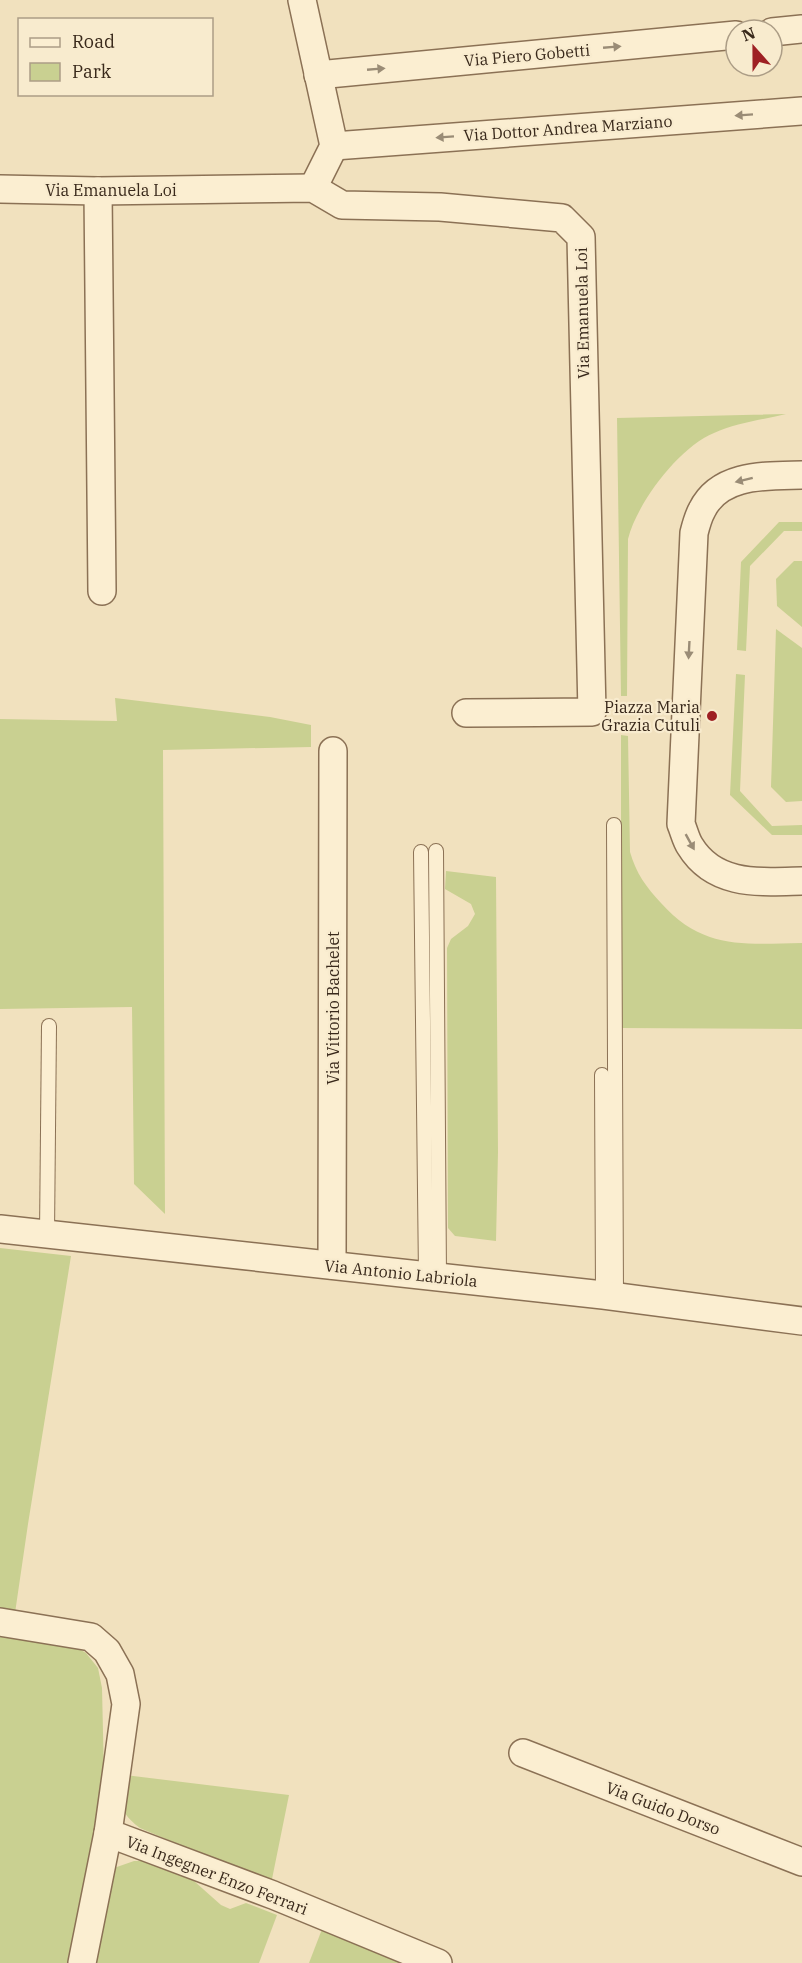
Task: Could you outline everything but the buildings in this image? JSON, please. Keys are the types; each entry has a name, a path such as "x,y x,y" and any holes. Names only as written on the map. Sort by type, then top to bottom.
{"street":[{"path":"302,0 334,146 313,188"},
{"path":"784,31 802,29"},
{"name":"Via Piero Gobetti","path":"318,75 724,36"},
{"name":"Via Dottor Andrea Marziano","path":"334,146 802,111"},
{"name":"Via Emanuela Loi","path":"0,189 313,188 342,205 440,207 562,218 581,237 592,712 466,713"},
{"path":"98,190 102,591"},
{"path":"802,475 740,479 718,490 702,509 696,525 681,824 690,846 706,864 727,877 750,882 802,881"},
{"name":"Via Vittorio Bachelet","path":"332,1265 333,751"},
{"name":"Via Antonio Labriola","path":"0,1229 610,1296 802,1321"},
{"name":"Via Ingegner Enzo Ferrari","path":"0,1622 91,1637 107,1651 120,1674 126,1704 108,1833 273,1895 438,1963"},
{"name":"Via Guido Dorso","path":"523,1753 802,1862"},
{"path":"82,1963 108,1833"}],"lane":[{"path":"610,1296 614,825"},
{"path":"432,1276 436,851"},
{"path":"421,852 432,1276"},
{"path":"48,1234 49,1026"},
{"path":"602,1075 610,1296"}],"green space":[{"path":"786,414 731,427 701,440 674,463 640,509 628,539 627,696 621,696 617,418"},
{"path":"779,522 802,522 802,531 784,531 750,566 746,651 737,650 741,562"},
{"path":"794,561 802,561 802,627 777,606 776,579"},
{"path":"776,629 802,648 802,801 786,802 771,787"},
{"path":"736,674 745,675 740,791 772,826 802,825 802,835 772,835 730,795"},
{"path":"115,698 270,717 311,725 311,747 163,750 165,1214 134,1184 132,1007 0,1009 0,719 117,721"},
{"path":"621,735 628,736 630,852 642,879 677,918 709,937 743,943 802,943 802,1029 621,1028"},
{"path":"446,871 496,877 498,1152 496,1241 455,1236 448,1228 447,948 451,939 468,926 475,914 471,904 445,889"},
{"path":"0,1248 71,1256 15,1613 0,1612"},
{"path":"0,1632 71,1644 86,1653 98,1668 102,1688 104,1777 74,1963 0,1963"},
{"path":"125,1775 289,1795 271,1884 140,1828 127,1816 122,1805"},
{"path":"134,1861 157,1861 185,1873 221,1905 230,1909 246,1903 277,1915 259,1963 89,1963 114,1868"},
{"path":"324,1924 423,1963 309,1963"}],"place":[{"name":"Piazza Maria Grazia Cutuli","path":"712,716"}]}
